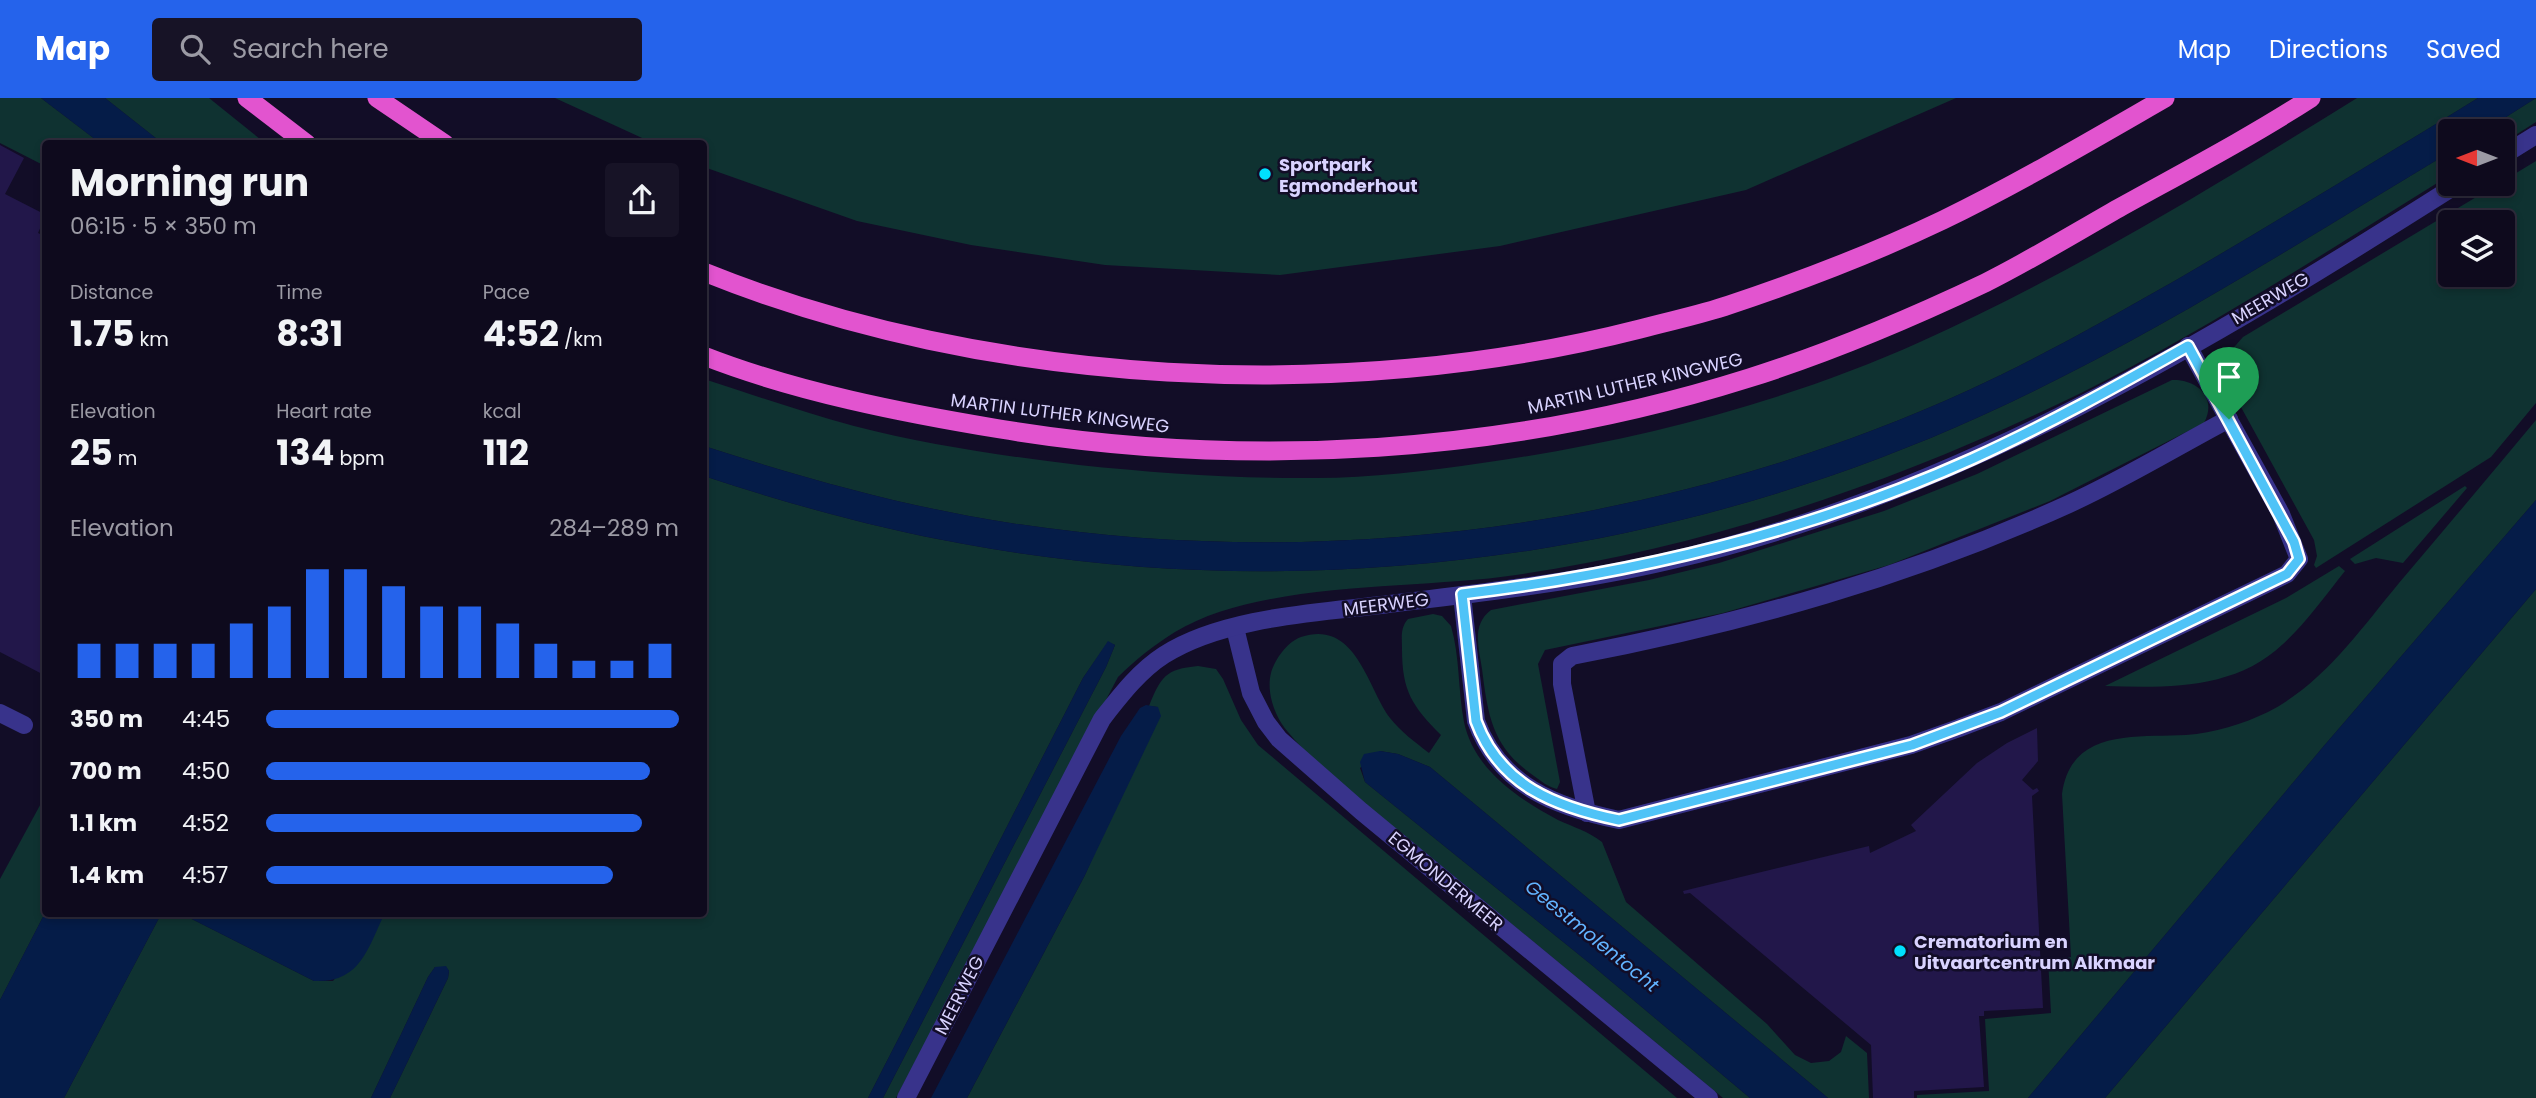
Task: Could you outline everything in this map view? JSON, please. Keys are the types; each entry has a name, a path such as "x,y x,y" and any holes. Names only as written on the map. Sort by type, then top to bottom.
{"highway":[{"path":"247,98 302,140"},
{"path":"377,98 439,140"},
{"path":"707,273 737,286 835,316 931,340 1038,359 1169,373 1269,376 1326,374 1475,361 1602,338 1724,307 1814,275 1941,221 2165,98"},
{"name":"MARTIN LUTHER KINGWEG","path":"707,357 846,398 923,416 1047,436 1136,446 1285,450 1402,446 1480,439 1576,423 1703,392 1753,377 1871,333 1988,282 2265,127 2311,98"}],"street":[{"path":"2515,148 2536,135"},
{"name":"MEERWEG","path":"906,1098 1102,719 1135,680 1165,654 1189,642 1235,628 1298,615 1462,594 1667,562 1760,537 1847,508 1970,460 2056,420 2188,346 2438,196"},
{"path":"1462,594 1476,721 1483,741 1509,774 1527,787 1587,813 1619,820 1912,745 2001,712 2287,574 2299,559 2294,542 2188,346"},
{"path":"1587,813 1562,684 1562,664 1572,656 1732,623 1901,572 2070,503 2229,419"},
{"name":"EGMONDERMEER","path":"1235,628 1251,693 1266,722 1279,739 1361,811 1709,1098"},
{"path":"0,713 24,725"}],"green space":[{"path":"0,98 41,98 96,140 42,140 42,164 0,143"},
{"path":"105,98 209,98 261,140 158,140"},
{"name":"Sportpark Egmonderhout","path":"555,98 1956,98 1746,190 1500,246 1280,275 1105,265 971,245 857,221 707,168 707,140 646,140"},
{"path":"2357,98 2478,98 2444,119 2438,119 2438,122 2178,279 2049,351 1969,390 1851,438 1729,478 1605,508 1478,529 1351,540 1223,542 1095,534 969,516 901,502 707,447 707,380 854,426 910,439 1051,462 1257,478 1357,477 1461,466 1594,444 1650,432 1760,402 1868,364 1920,342 2088,258 2197,196"},
{"path":"2536,98 2536,122 2515,135 2515,119 2503,119"},
{"path":"2438,159 2438,182 2175,342 2081,393 2014,425 1876,481 1806,506 1662,547 1516,575 1294,595 1250,603 1210,615 1175,632 1145,653 1118,677 896,1098 883,1098 1115,645 1108,642 1083,678 868,1098 390,1098 448,978 449,971 446,967 435,967 371,1098 64,1098 160,917 188,917 314,981 333,981 382,917 707,917 707,477 800,506 898,531 964,544 1093,562 1222,571 1353,569 1482,557 1611,536 1737,505 1861,465 1981,416 2161,324"},
{"path":"2536,161 2536,403 2491,457 2316,568 2314,540 2225,378 2228,354 2243,337 2438,220 2438,287 2515,287 2515,210 2455,210 2478,196 2515,196 2515,174"},
{"path":"2172,380 2181,380 2202,391 2208,405 2204,423 2050,501 1889,565 1723,613 1545,650 1538,664 1560,782 1557,789 1545,784 1520,765 1509,754 1494,729 1478,645 1481,623 1491,610 1649,580 1719,563 1884,511 1977,474"},
{"path":"2536,420 2536,500 2323,747 2028,1098 1917,1098 1917,1095 1989,1091 1985,1019 2051,1013 2048,959 2071,957 2062,794 2068,772 2078,757 2109,740 2197,734 2228,727 2268,712 2288,700 2324,671 2340,654"},
{"path":"2465,486 2467,488 2403,563 2376,558 2355,564 2350,559"},
{"path":"2339,566 2345,571 2300,627 2264,659 2244,670 2222,678 2175,686 2105,686 2286,598"},
{"path":"2536,589 2536,1098 2105,1098"},
{"path":"1433,614 1442,616 1451,626 1464,722 1477,755 1488,769 1528,803 1602,842 1626,902 1767,1024 1795,1055 1811,1063 1829,1061 1841,1052 1846,1036 1867,1053 1869,1098 1828,1098 1430,767 1398,754 1380,751 1360,768 1365,782 1593,966 1750,1098 1723,1098 1363,803 1323,769 1288,732 1273,704 1271,673 1275,662 1291,643 1301,637 1320,634 1335,638 1358,659 1390,718 1429,753 1441,735 1416,706 1407,687 1402,664 1402,637 1408,619"},
{"path":"1198,666 1216,669 1241,720 1258,745 1677,1098 967,1098 1085,875 1158,707 1149,706 1157,688 1171,672"},
{"path":"42,802 43,917 0,1000 0,879"}],"water":[{"path":"41,98 105,98 158,140 96,140"},
{"path":"2478,98 2536,98 2503,119 2444,119"},
{"path":"2438,122 2438,159 2219,291 2042,387 1981,416 1861,465 1737,505 1611,536 1482,557 1353,569 1222,571 1093,562 964,544 865,523 707,477 707,447 901,502 969,516 1095,534 1223,542 1351,540 1478,529 1605,508 1729,478 1851,438 1996,377 2101,323"},
{"path":"2536,500 2536,589 2105,1098 2028,1098 2323,747"},
{"path":"1108,641 1115,645 1106,667 883,1098 868,1098 1083,678"},
{"path":"1146,705 1158,707 1161,716 1085,875 967,1098 931,1098 1121,736 1140,708"},
{"name":"Geestmolentocht","path":"1380,751 1398,754 1430,767 1828,1098 1750,1098 1593,966 1365,782 1360,762 1364,754"},
{"path":"43,917 160,917 64,1098 0,1098 0,1000"},
{"path":"188,917 383,917 367,952 352,970 330,980 314,981"},
{"path":"446,966 449,971 448,978 390,1098 371,1098 428,977 435,967"}],"building":[{"path":"0,145 24,158 5,194 42,213 42,224 38,233 42,235 42,674 0,652"},
{"name":"Crematorium en Uitvaartcentrum Alkmaar","path":"2037,728 2038,761 2022,780 2033,790 2037,788 2039,791 2032,796 2043,1008 1984,1011 1984,1016 1979,1016 1984,1087 1914,1091 1914,1098 1873,1098 1871,1045 1690,893 1684,894 1683,891 1869,846 1870,853 1916,831 1911,825 1977,763 2007,743"}],"place":[{"name":"Sportpark Egmonderhout","path":"1265,174"},
{"name":"Crematorium en Uitvaartcentrum Alkmaar","path":"1900,951"}],"route":[{"path":"2188,346 2229,419 2281,514 2299,559 2287,574 2001,712 1912,745 1619,820 1587,813 1527,787 1509,774 1483,741 1476,721 1462,594 1667,562 1760,537 1847,508 1970,460 2068,414 2188,346"}]}
